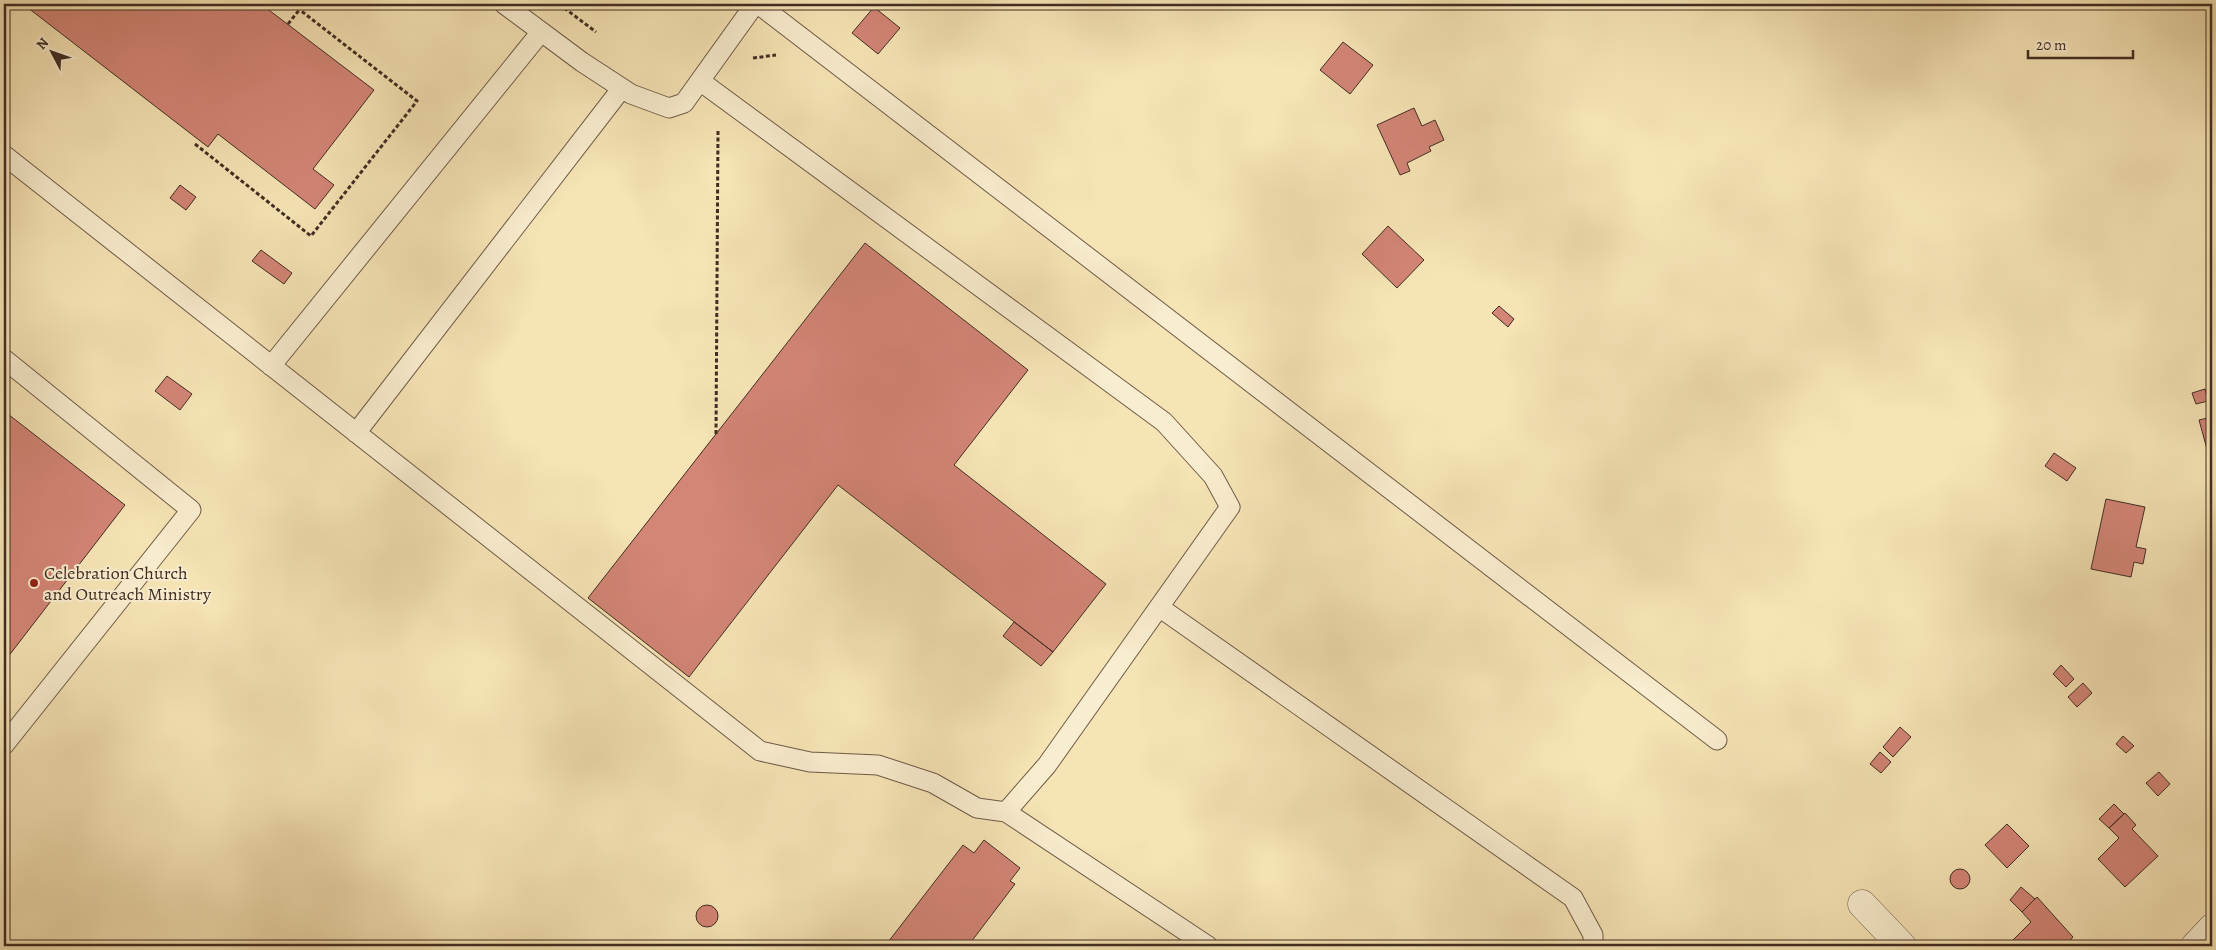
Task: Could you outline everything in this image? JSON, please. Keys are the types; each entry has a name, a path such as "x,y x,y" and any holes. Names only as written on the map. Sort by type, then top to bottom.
{"street":[{"path":"1862,904 1902,946"},
{"path":"2195,946 2212,928"}],"lane":[{"path":"504,4 582,62 631,94 669,108 684,103 756,4 1717,740"},
{"path":"271,366 541,32"},
{"path":"700,81 1164,422 1214,476 1230,507 1047,765 1006,812"},
{"path":"356,433 622,88"},
{"path":"4,155 760,751 810,762 878,765 933,783 977,808 1006,812 1208,946"},
{"path":"4,358 191,510 4,745"},
{"path":"1160,607 1573,898 1593,935 1593,946"}],"path":[{"path":"288,24 304,4"},
{"path":"559,4 596,32"},
{"path":"195,144 311,236 417,101 300,10"},
{"path":"749,61 754,57 771,54 779,55"},
{"path":"716,434 718,129"}],"building":[{"path":"23,4 261,4 374,90 313,169 334,185 315,209 218,134 208,147"},
{"path":"874,7 900,28 878,54 852,33"},
{"path":"1343,42 1373,65 1350,94 1320,70"},
{"path":"1414,108 1422,126 1435,120 1444,140 1429,147 1431,151 1407,163 1410,171 1400,175 1377,125"},
{"path":"180,185 196,197 186,210 170,198"},
{"path":"1388,226 1424,260 1397,288 1362,254"},
{"path":"865,243 1028,370 954,465 1106,584 1053,652 838,485 689,677 588,598"},
{"path":"261,250 292,273 284,284 252,261"},
{"path":"1499,306 1514,319 1508,327 1492,313"},
{"path":"167,376 192,394 180,410 155,391"},
{"path":"2205,389 2208,401 2196,404 2192,393"},
{"name":"Celebration Church and Outreach Ministry","path":"4,411 125,505 4,662"},
{"path":"2212,417 2212,459 2210,460 2199,420"},
{"path":"2054,453 2076,468 2067,481 2045,466"},
{"path":"2106,499 2145,507 2136,547 2146,549 2143,564 2134,562 2131,577 2091,569"},
{"path":"1014,622 1053,652 1041,666 1003,636"},
{"path":"2061,665 2074,679 2066,687 2053,674"},
{"path":"2083,683 2092,693 2077,707 2068,697"},
{"path":"1900,727 1911,737 1893,757 1883,747"},
{"path":"2123,736 2134,746 2126,753 2116,744"},
{"path":"1880,752 1891,762 1881,773 1870,764"},
{"path":"2159,772 2170,784 2158,796 2146,783"},
{"path":"2114,804 2124,814 2109,828 2099,819"},
{"path":"2125,813 2136,825 2132,829 2158,856 2125,887 2098,859 2119,838 2109,828"},
{"path":"2007,824 2029,846 2007,868 1985,845"},
{"path":"984,840 1020,868 1010,881 1015,884 968,946 885,946 963,845 974,853"},
{"path":"1956,869 1964,869 1970,875 1970,883 1964,889 1956,889 1950,883 1950,875"},
{"path":"2021,887 2035,899 2022,912 2010,900"},
{"path":"2037,897 2073,937 2065,946 2017,946 2012,941 2031,922 2022,912"},
{"path":"707,905 715,908 718,916 715,924 707,927 699,924 696,916 699,908"}],"place":[{"name":"Celebration Church and Outreach Ministry","path":"34,583"}]}
